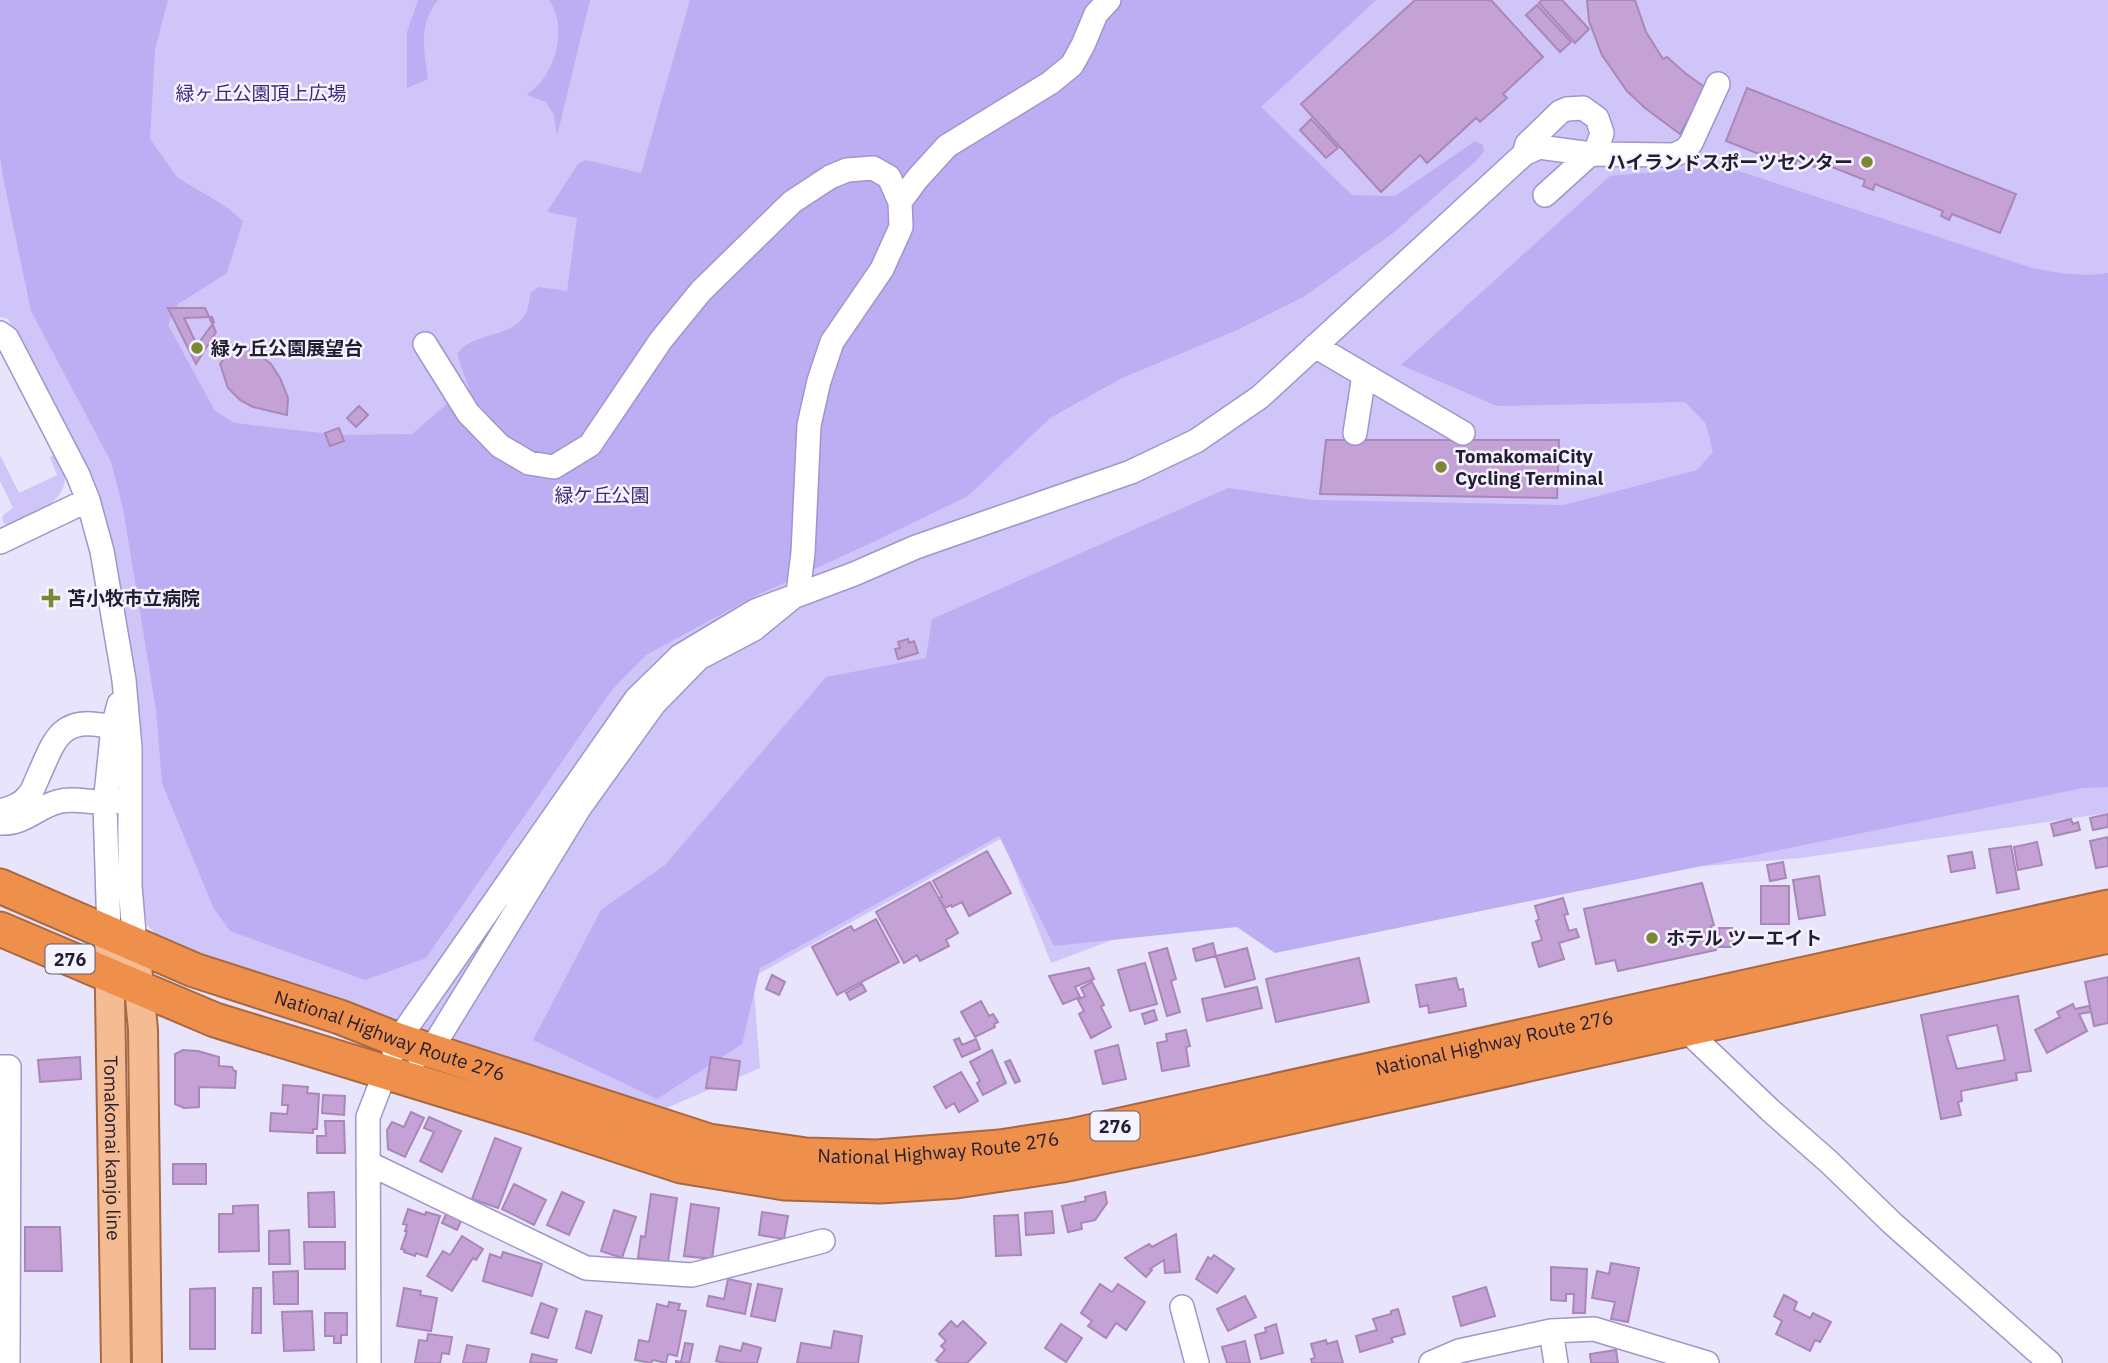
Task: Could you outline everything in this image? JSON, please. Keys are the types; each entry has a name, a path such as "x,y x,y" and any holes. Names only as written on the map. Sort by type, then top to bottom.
{"highway":[{"name":"National Highway Route 276","path":"0,886 194,970 340,1017 431,1051 709,1140 806,1155 877,1157 1000,1147 1070,1136 2108,936"},
{"name":"National Highway Route 276","path":"0,929 215,1020 535,1118 681,1166 785,1183 880,1186 956,1181 1062,1165 1682,1016 2108,907"}],"main road":[{"name":"Tomakomai kanjo line","path":"116,1363 125,983 122,939"},
{"name":"Tomakomai kanjo line","path":"125,983 143,1030 147,1363"}],"street":[{"path":"900,202 917,178 947,146 1050,83 1072,65 1096,14 1109,0"},
{"path":"369,1363 368,1117 398,1040 636,699 680,656 755,611 798,593 854,574 916,547 1131,472 1196,442 1260,397 1519,158 1539,147 1591,154 1674,155 1685,150 1690,143 1717,84"},
{"path":"1575,107 1583,108 1590,112 1600,125 1601,141 1591,154 1545,195 1552,181 1549,167 1544,161 1529,156 1519,158 1527,144 1560,112 1575,107"},
{"path":"385,1073 431,1051 580,807 654,705 699,658 754,629 798,593 803,553 809,425 819,381 832,342 882,270 901,228 900,202 889,177 873,168 847,170 830,177 792,202 701,291 661,340 590,445 554,467 529,463 500,446 468,413 425,344"},
{"path":"0,333 7,338 78,475 102,551 124,680 130,748 130,886 122,939"},
{"path":"1315,346 1463,433"},
{"path":"1355,433 1364,375"},
{"path":"0,542 88,500"},
{"path":"122,939 105,804 113,727 124,680"},
{"path":"0,811 14,808 29,795 56,738 69,726 86,722 113,727 122,731 130,748"},
{"path":"0,823 14,824 56,802 69,800 105,804 118,801 130,772"},
{"path":"1682,1016 1770,1110 2050,1363"},
{"path":"0,1067 9,1067 4,1246 8,1363"},
{"path":"368,1163 586,1268 692,1275 823,1241"},
{"path":"1182,1307 1197,1363"},
{"path":"1431,1363 1459,1351 1551,1331 1594,1329 1707,1363"},
{"path":"1551,1331 1556,1363"}],"green space":[{"name":"緑ケ丘公園","path":"0,0 2108,0 2108,813 1801,858 1195,909 1051,963 1002,838 753,977 760,1068 650,1115 161,939 147,925 141,891 137,700 97,494 8,319 0,317"},
{"path":"0,0 168,0 155,50 150,139 178,178 225,206 243,221 227,273 178,304 168,325 215,411 235,423 339,435 412,434 448,403 470,391 457,354 464,347 518,323 526,313 531,292 539,287 567,291 577,218 547,212 578,164 586,160 641,173 690,0 1376,0 1261,107 1352,195 1395,196 1475,141 1483,145 1484,151 1393,233 1305,296 1237,330 1122,378 1050,418 968,496 753,597 646,655 611,691 426,958 365,980 230,931 213,907 162,783 156,710 123,508 111,462 31,311 3,177 0,156"},
{"path":"418,0 438,0 425,28 424,47 428,79 407,88 407,32"},
{"path":"549,0 590,0 557,136 554,115 546,102 527,95 549,70 556,50 557,19"},
{"path":"1724,166 2032,268 2070,274 2108,273 2108,787 2083,788 1275,953 1237,927 1054,946 999,836 760,968 742,1044 657,1099 533,1040 601,910 665,865 826,677 926,658 932,619 1228,488 1313,500 1564,505 1697,470 1713,452 1706,424 1685,402 1497,406 1401,365 1610,176"},
{"path":"56,454 64,470 62,491 47,506 6,525 2,520 3,515 13,508 0,481 0,455 19,493 57,475 50,457"}],"building":[{"path":"1415,0 1491,0 1543,57 1503,94 1507,98 1480,122 1476,118 1427,163 1420,155 1381,192 1301,104"},
{"path":"1542,0 1562,0 1589,29 1575,43 1539,3"},
{"path":"1587,0 1635,0 1646,32 1663,59 1667,57 1706,88 1680,134 1627,91 1602,55 1589,21"},
{"path":"1537,5 1571,42 1560,52 1526,15"},
{"name":"ハイランドスポーツセンター","path":"1747,88 2016,194 2000,233 1952,214 1949,220 1941,216 1943,211 1875,184 1873,190 1863,186 1865,180 1822,163 1820,169 1797,160 1794,168 1726,141"},
{"path":"1311,119 1338,148 1326,158 1300,130"},
{"name":"緑ヶ丘公園展望台","path":"168,308 205,308 216,332 196,364"},
{"path":"212,317 214,322 197,345 184,318"},
{"path":"235,343 256,352 271,364 288,398 287,415 253,407 240,400 228,388 220,364"},
{"path":"359,406 368,415 356,427 347,418"},
{"path":"339,428 344,441 330,446 325,433"},
{"name":"TomakomaiCity Cycling Terminal","path":"1326,440 1559,440 1557,498 1320,494"},
{"path":"908,639 909,643 914,641 918,653 898,659 895,649 900,648 898,642"},
{"path":"2108,814 2108,827 2093,830 2090,818"},
{"path":"2071,819 2073,824 2078,822 2080,830 2054,836 2051,824"},
{"path":"2108,837 2108,866 2096,868 2090,841"},
{"path":"2037,842 2042,865 2018,870 2014,847"},
{"path":"2011,846 2019,889 1997,893 1989,849"},
{"path":"987,851 1011,893 969,916 962,902 945,908 933,881"},
{"path":"1972,852 1975,868 1951,872 1948,856"},
{"path":"1783,862 1786,878 1770,881 1767,865"},
{"path":"1819,876 1825,915 1799,919 1793,880"},
{"path":"930,882 958,933 946,940 949,946 920,961 917,955 904,963 876,912"},
{"name":"ホテル ツーエイト","path":"1702,883 1714,925 1711,926 1716,950 1618,971 1615,960 1596,964 1584,909"},
{"path":"1761,886 1789,886 1789,924 1761,924"},
{"path":"1563,898 1569,931 1576,929 1579,937 1559,943 1564,959 1539,967 1532,943 1542,940 1535,906"},
{"path":"876,919 899,962 837,995 812,947 851,926 854,931"},
{"path":"1719,928 1732,928 1732,947 1718,947"},
{"path":"1213,943 1216,956 1196,961 1193,949"},
{"path":"1167,948 1176,979 1171,981 1180,1012 1167,1016 1149,953"},
{"path":"1247,948 1255,979 1225,987 1216,956"},
{"path":"1359,958 1369,1002 1276,1022 1266,979"},
{"path":"1145,963 1157,1004 1130,1011 1118,970"},
{"path":"1089,968 1094,979 1075,987 1080,997 1063,1004 1049,976"},
{"path":"772,975 785,982 779,995 766,989"},
{"path":"2108,977 2108,1023 2094,1026 2085,982"},
{"path":"1456,978 1459,990 1463,989 1466,1006 1429,1013 1428,1005 1420,1007 1416,985"},
{"path":"1092,982 1104,1005 1101,1007 1111,1027 1091,1038 1079,1014 1084,1011 1078,1000 1085,996 1081,988"},
{"path":"862,984 866,991 850,1000 846,993"},
{"path":"1257,987 1262,1008 1207,1021 1202,999"},
{"path":"2018,996 2031,1071 2016,1073 2017,1080 1961,1091 1962,1101 1958,1102 1961,1115 1941,1119 1921,1015","holes":["1997,1025 2005,1060 1957,1069 1947,1036"]},
{"path":"981,1001 989,1016 993,1014 998,1022 994,1024 995,1027 975,1037 961,1012"},
{"path":"2073,1004 2075,1009 2089,1006 2091,1012 2079,1014 2087,1031 2047,1053 2035,1030 2060,1017 2057,1012"},
{"path":"1154,1010 1157,1020 1145,1024 1142,1014"},
{"path":"1186,1030 1190,1046 1186,1047 1189,1066 1162,1071 1157,1043 1167,1041 1166,1034"},
{"path":"959,1038 962,1045 976,1039 980,1049 962,1057 954,1040"},
{"path":"1118,1045 1126,1079 1103,1084 1095,1051"},
{"path":"183,1050 219,1057 219,1066 232,1067 236,1071 235,1088 199,1087 199,1107 184,1108 175,1104 175,1054"},
{"path":"992,1050 1006,1083 983,1095 977,1083 980,1081 970,1062"},
{"path":"80,1057 81,1079 40,1082 38,1060"},
{"path":"711,1057 740,1061 736,1090 706,1088"},
{"path":"1010,1060 1020,1081 1015,1083 1005,1062"},
{"path":"961,1072 978,1101 959,1112 954,1103 946,1108 934,1087"},
{"path":"283,1085 308,1087 307,1093 319,1094 317,1129 313,1129 313,1133 270,1131 271,1113 287,1114 288,1105 282,1105"},
{"path":"323,1095 345,1096 344,1115 322,1113"},
{"path":"411,1112 424,1118 405,1157 388,1149 387,1130 392,1122 404,1127"},
{"path":"429,1117 461,1131 442,1172 420,1161 434,1132 424,1128"},
{"path":"325,1121 344,1121 345,1153 317,1153 317,1136 326,1136"},
{"path":"495,1138 521,1148 498,1208 472,1199"},
{"path":"173,1164 206,1164 206,1184 173,1184"},
{"path":"514,1184 546,1200 534,1225 502,1209"},
{"path":"334,1192 335,1227 309,1227 308,1193"},
{"path":"562,1192 584,1202 569,1235 547,1225"},
{"path":"1105,1192 1107,1203 1095,1220 1081,1223 1082,1229 1068,1232 1062,1206 1086,1201 1085,1197"},
{"path":"651,1194 677,1198 668,1262 638,1258 641,1236 645,1237"},
{"path":"691,1204 719,1208 712,1259 684,1256"},
{"path":"258,1205 259,1251 219,1252 219,1214 233,1214 233,1206"},
{"path":"408,1209 425,1215 426,1212 440,1216 427,1257 416,1253 415,1256 401,1249 407,1231 407,1225 403,1224"},
{"path":"448,1210 463,1217 457,1230 442,1223"},
{"path":"614,1210 636,1217 622,1258 601,1251"},
{"path":"1052,1211 1054,1233 1026,1235 1025,1213"},
{"path":"762,1212 788,1216 784,1239 759,1235"},
{"path":"1018,1215 1021,1255 996,1256 994,1216"},
{"path":"25,1227 60,1227 62,1271 25,1271"},
{"path":"289,1230 290,1264 269,1264 269,1231"},
{"path":"1176,1234 1180,1272 1165,1273 1164,1260 1150,1269 1152,1270 1146,1277 1125,1258 1149,1244 1152,1247"},
{"path":"462,1236 483,1249 476,1260 473,1258 452,1291 427,1276 443,1251 450,1255"},
{"path":"304,1242 345,1242 345,1269 305,1269"},
{"path":"503,1252 542,1264 532,1296 483,1281 490,1254 501,1258"},
{"path":"1214,1255 1234,1269 1217,1293 1196,1279 1208,1257 1211,1259"},
{"path":"1611,1263 1639,1268 1628,1322 1611,1319 1615,1302 1592,1298 1597,1271 1609,1274"},
{"path":"1551,1267 1587,1269 1585,1313 1573,1313 1574,1294 1566,1294 1566,1301 1551,1300"},
{"path":"298,1271 298,1304 274,1304 273,1272"},
{"path":"728,1279 751,1284 745,1314 707,1306 709,1296 724,1299"},
{"path":"758,1284 782,1289 775,1321 751,1316"},
{"path":"1100,1284 1112,1292 1118,1284 1145,1302 1126,1330 1116,1323 1106,1338 1088,1326 1092,1321 1081,1313"},
{"path":"1486,1287 1495,1316 1461,1326 1453,1297"},
{"path":"215,1288 215,1349 190,1349 190,1289"},
{"path":"253,1288 261,1288 261,1333 252,1333"},
{"path":"404,1288 437,1298 431,1331 397,1326"},
{"path":"1784,1295 1797,1302 1794,1310 1810,1318 1813,1313 1831,1322 1820,1342 1815,1340 1810,1351 1776,1334 1782,1321 1774,1316"},
{"path":"1245,1296 1256,1317 1228,1331 1217,1309"},
{"path":"669,1302 680,1304 678,1310 686,1311 677,1356 668,1354 666,1363 635,1360 639,1340 649,1342 657,1304 668,1307"},
{"path":"541,1303 557,1309 548,1338 531,1333"},
{"path":"1398,1309 1405,1334 1391,1338 1393,1342 1360,1352 1356,1336 1377,1330 1373,1319"},
{"path":"312,1311 314,1350 284,1351 282,1312"},
{"path":"586,1311 602,1316 591,1353 576,1348"},
{"path":"325,1313 347,1313 347,1335 341,1335 341,1343 334,1343 334,1336 325,1336"},
{"path":"951,1321 957,1327 963,1321 986,1343 967,1363 940,1363 936,1360 945,1350 941,1346 946,1341 939,1334"},
{"path":"1061,1324 1082,1338 1066,1362 1045,1348"},
{"path":"1276,1324 1283,1353 1261,1359 1255,1335 1266,1332 1265,1328"},
{"path":"834,1331 862,1336 858,1363 797,1363 801,1343 831,1348"},
{"path":"428,1334 452,1337 449,1354 442,1353 440,1363 415,1363 419,1340 427,1341"},
{"path":"1326,1340 1327,1344 1337,1341 1343,1363 1312,1363 1311,1359 1315,1358 1311,1344"},
{"path":"1245,1341 1250,1363 1227,1363 1222,1347"},
{"path":"685,1343 693,1344 689,1363 676,1363 681,1362"},
{"path":"743,1343 761,1348 757,1363 716,1361 720,1346 741,1351"},
{"path":"467,1345 489,1349 486,1363 463,1363"},
{"path":"1616,1350 1618,1363 1591,1363 1590,1354"},
{"path":"532,1354 557,1360 556,1363 530,1363"}],"place":[{"name":"ハイランドスポーツセンター","path":"1867,162"},
{"name":"緑ヶ丘公園展望台","path":"197,348"},
{"name":"TomakomaiCity Cycling Terminal","path":"1441,467"},
{"name":"苫小牧市立病院","path":"51,598"},
{"name":"ホテル ツーエイト","path":"1652,938"}],"park label":[{"name":"緑ヶ丘公園頂上広場","path":"261,93"}]}
